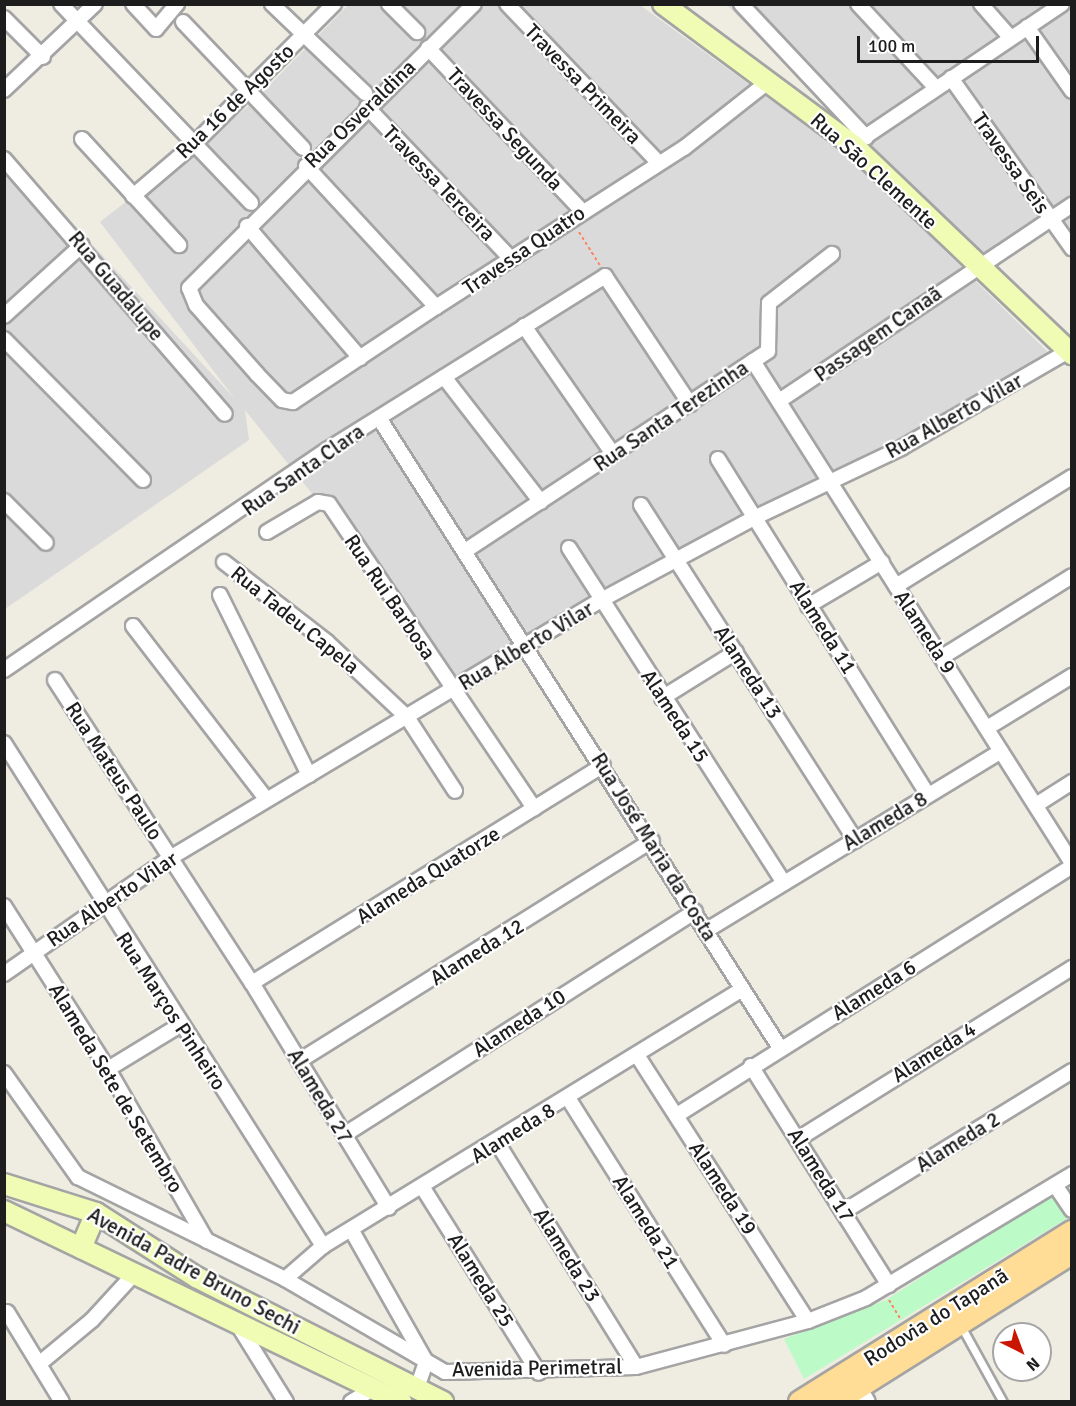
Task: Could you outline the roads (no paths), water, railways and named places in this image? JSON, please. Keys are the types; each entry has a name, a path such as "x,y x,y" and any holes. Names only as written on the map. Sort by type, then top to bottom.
{"main road":[{"name":"Rua São Clemente","path":"663,4 768,82 860,141 976,265 1070,353"},
{"name":"Avenida Padre Bruno Sechi","path":"4,1184 96,1214 196,1277 443,1401"},
{"name":"Avenida Padre Bruno Sechi","path":"4,1211 136,1272 238,1325 397,1400"},
{"path":"81,1248 96,1214"},
{"name":"Rodovia do Tapanã","path":"800,1401 1071,1232"},
{"name":"Rodovia do Tapanã","path":"835,1401 864,1394 960,1324 1071,1253"}],"street":[{"path":"61,4 251,203"},
{"path":"4,90 43,57 95,4"},
{"path":"133,4 156,29 177,4"},
{"path":"272,4 365,93"},
{"name":"Rua 16 de Agosto","path":"133,196 194,144 334,4"},
{"path":"389,4 417,32"},
{"name":"Rua Osveraldina","path":"360,358 293,402 270,387 196,305 189,288 306,166 474,4"},
{"name":"Travessa Primeira","path":"507,4 659,163"},
{"path":"741,4 860,141 1010,37 1062,4"},
{"path":"858,4 936,88"},
{"path":"981,4 1010,37"},
{"path":"4,18 43,57"},
{"path":"183,22 250,88 303,148"},
{"path":"1027,27 1071,91"},
{"name":"Travessa Segunda","path":"428,48 582,211"},
{"name":"Travessa Seis","path":"951,78 1071,248"},
{"name":"Travessa Quatro","path":"436,307 734,113 768,82"},
{"name":"Travessa Terceira","path":"367,107 511,259"},
{"path":"82,139 179,244"},
{"name":"Rua Guadalupe","path":"7,166 82,245 225,414"},
{"path":"247,226 360,358 436,307 306,166"},
{"name":"Passagem Canaã","path":"778,401 976,265 1071,205"},
{"path":"4,316 82,245"},
{"name":"Rua Santa Terezinha","path":"465,550 753,361 772,344 769,303 832,254"},
{"name":"Rua Santa Clara","path":"4,670 379,418 605,276 690,404"},
{"path":"524,326 614,454"},
{"path":"4,339 143,480"},
{"name":"Rua Alberto Vilar","path":"4,974 102,903 170,858 266,799 528,646 601,600 756,517 830,483 1070,353"},
{"name":"Alameda 9","path":"753,361 1036,805 1071,864"},
{"path":"444,377 541,502"},
{"path":"379,418 528,646"},
{"name":"Alameda 11","path":"718,459 928,795"},
{"path":"896,586 1071,477"},
{"path":"4,501 46,543"},
{"name":"Rua Rui Barbosa","path":"267,532 318,502 329,504 534,808"},
{"name":"Alameda 13","path":"641,505 855,840"},
{"name":"Alameda 15","path":"569,548 663,698 784,883"},
{"name":"Rua Tadeu Capela","path":"224,562 327,642 407,717 455,791"},
{"path":"808,606 882,562"},
{"path":"942,657 1071,576"},
{"path":"220,595 309,775"},
{"path":"133,626 266,799"},
{"name":"Rua José Maria da Costa","path":"528,646 652,840 780,1048"},
{"path":"663,698 736,652"},
{"path":"987,728 1071,676"},
{"name":"Rua Mateus Paulo","path":"55,680 252,983"},
{"name":"Rua Marços Pinheiro","path":"4,743 102,903 323,1246"},
{"name":"Alameda 8","path":"707,930 1001,751"},
{"name":"Alameda Quatorze","path":"252,983 603,765"},
{"path":"1036,805 1071,782"},
{"name":"Alameda 12","path":"299,1061 652,840"},
{"name":"Alameda 6","path":"677,1115 1071,864"},
{"name":"Alameda Sete de Setembro","path":"4,906 108,1069 207,1241"},
{"name":"Alameda 10","path":"344,1136 695,910"},
{"name":"Alameda 4","path":"798,1139 1071,968"},
{"name":"Alameda 27","path":"252,983 389,1208"},
{"name":"Alameda 8","path":"285,1279 323,1246 498,1144 742,989"},
{"path":"108,1069 180,1025"},
{"name":"Alameda 19","path":"637,1055 808,1321"},
{"name":"Alameda 17","path":"752,1066 886,1286"},
{"name":"Alameda 2","path":"843,1212 1071,1071"},
{"name":"Avenida Perimetral","path":"4,1073 73,1172 110,1195 285,1279 426,1362 455,1372 539,1373 636,1367 808,1321 886,1286 1071,1174"},
{"name":"Alameda 21","path":"568,1098 724,1345"},
{"name":"Alameda 23","path":"498,1144 636,1367"},
{"path":"1055,1185 1071,1210"},
{"name":"Alameda 25","path":"423,1188 539,1373"},
{"path":"352,1231 426,1362 417,1388"},
{"path":"39,1364 92,1320 136,1272"},
{"path":"7,1312 62,1401"},
{"path":"238,1325 286,1401"},
{"path":"351,1401 374,1388"}],"lane":[{"path":"960,1324 1003,1401"}]}
